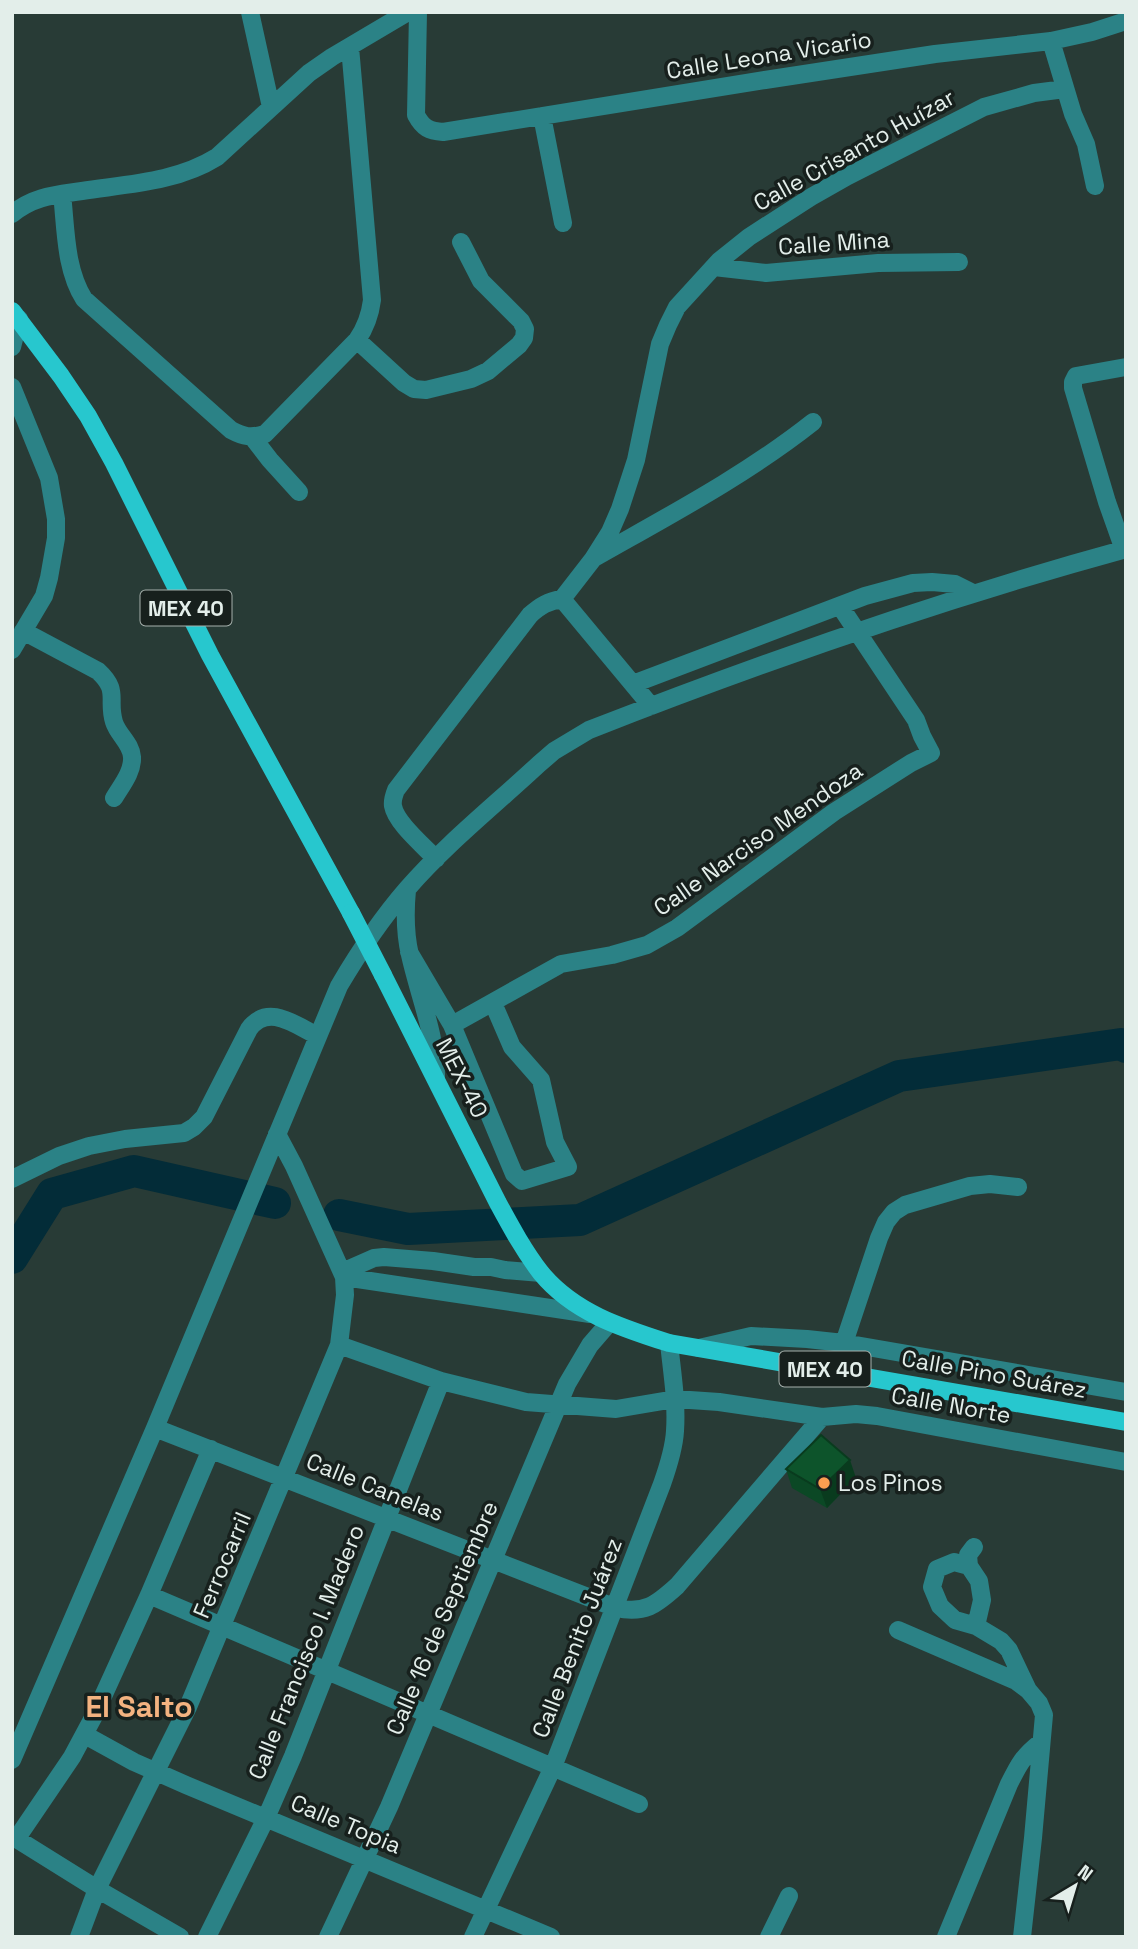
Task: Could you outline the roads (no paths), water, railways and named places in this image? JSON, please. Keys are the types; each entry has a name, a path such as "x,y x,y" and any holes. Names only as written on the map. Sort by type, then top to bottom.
{"main road":[{"name":"MEX-40","path":"16,315 88,416 114,463 210,655 351,913 498,1203 541,1273"},
{"name":"Calle Pino Suárez","path":"541,1273 590,1314 669,1343 1126,1422"}],"street":[{"path":"250,12 271,107"},
{"path":"12,214 37,198 176,176 200,168 216,157 309,73 408,12"},
{"name":"Calle Leona Vicario","path":"418,12 416,115 421,125 430,131 443,132 934,54 1052,41 1126,21"},
{"path":"1052,41 1073,114 1086,144 1095,186"},
{"path":"62,194 71,271 76,287 84,299 231,430 253,438 265,434 357,340 370,315 372,300 350,47"},
{"name":"Calle Crisanto Huízar","path":"436,859 400,821 393,809 396,789 530,615 539,606 562,599 610,532 636,460 660,344 677,307 714,267 749,237 775,218 848,176 984,107 1065,89"},
{"path":"541,116 563,223"},
{"path":"357,340 404,383 414,389 426,390 457,384 488,371 520,345 525,329 521,321 481,281 461,242"},
{"name":"Calle Mina","path":"714,267 766,273 878,263 959,262"},
{"path":"12,347 16,315"},
{"path":"12,1760 155,1428 339,986 363,946 407,889 554,751 589,730 857,631 973,593 1125,549 1104,489 1073,382 1076,376 1126,367"},
{"path":"12,387 48,478 57,519 56,538 44,596 12,650"},
{"path":"593,559 761,461 813,422"},
{"path":"253,438 299,492"},
{"path":"633,684 865,596 914,583 932,582 955,584 973,593"},
{"path":"562,599 651,706"},
{"name":"Calle Narciso Mendoza","path":"452,1025 561,964 612,956 647,945 677,928 834,812 931,753 916,720 840,606"},
{"path":"23,631 98,671 107,679 112,689 113,720 130,747 132,758 131,768 114,798"},
{"path":"753,638 764,664"},
{"path":"407,889 405,909 409,952 434,1045 436,1079"},
{"path":"409,952 452,1025 514,1174 522,1181 568,1167 555,1142 541,1080 512,1047 493,1003"},
{"path":"12,1179 59,1156 89,1146 184,1133 194,1127 204,1117 249,1029 254,1021 262,1016 273,1015 318,1036"},
{"name":"Ferrocarril","path":"79,1937 97,1889 188,1707 339,1345 345,1295 344,1277 277,1134"},
{"path":"844,1343 879,1238 894,1212 905,1205 970,1186 990,1184 1018,1187"},
{"path":"541,1273 384,1257 374,1258 349,1269 344,1277 590,1314"},
{"name":"Calle 16 de Septiembre","path":"328,1937 366,1860 558,1406 590,1345 609,1323"},
{"path":"699,1348 751,1336 807,1339 844,1343 1126,1392"},
{"name":"Calle Benito Juárez","path":"473,1937 553,1767 662,1484 673,1450 675,1432 675,1399 669,1343"},
{"path":"339,1345 441,1381 526,1402 558,1406"},
{"name":"Calle Francisco I. Madero","path":"207,1937 266,1818 293,1756 441,1381"},
{"name":"Calle Norte","path":"558,1406 616,1409 675,1399 719,1402 822,1417 856,1414 877,1416 1126,1462"},
{"name":"Calle Canelas","path":"155,1428 616,1608 642,1611 665,1598 677,1586 822,1417"},
{"path":"180,1937 14,1837 85,1735 149,1595 211,1449"},
{"path":"974,1547 968,1555 969,1566 979,1581 982,1600 976,1626"},
{"path":"969,1566 954,1562 937,1569 932,1587 940,1606 955,1619 976,1626 1001,1641 1009,1650 1028,1690"},
{"path":"149,1595 639,1804"},
{"path":"898,1630 1016,1681 1039,1703 1044,1715 1022,1937"},
{"name":"Calle Topia","path":"85,1735 156,1772 551,1937"},
{"path":"946,1937 1014,1774 1027,1753 1041,1742"},
{"path":"769,1937 789,1896"}],"waterway":[{"path":"339,1215 408,1229 580,1220 899,1076 1121,1044 1126,1047"},
{"path":"12,1258 52,1194 134,1171 275,1203"}],"place":[{"name":"Los Pinos","path":"824,1483"}],"district":[{"name":"El Salto","path":"139,1706"}]}
